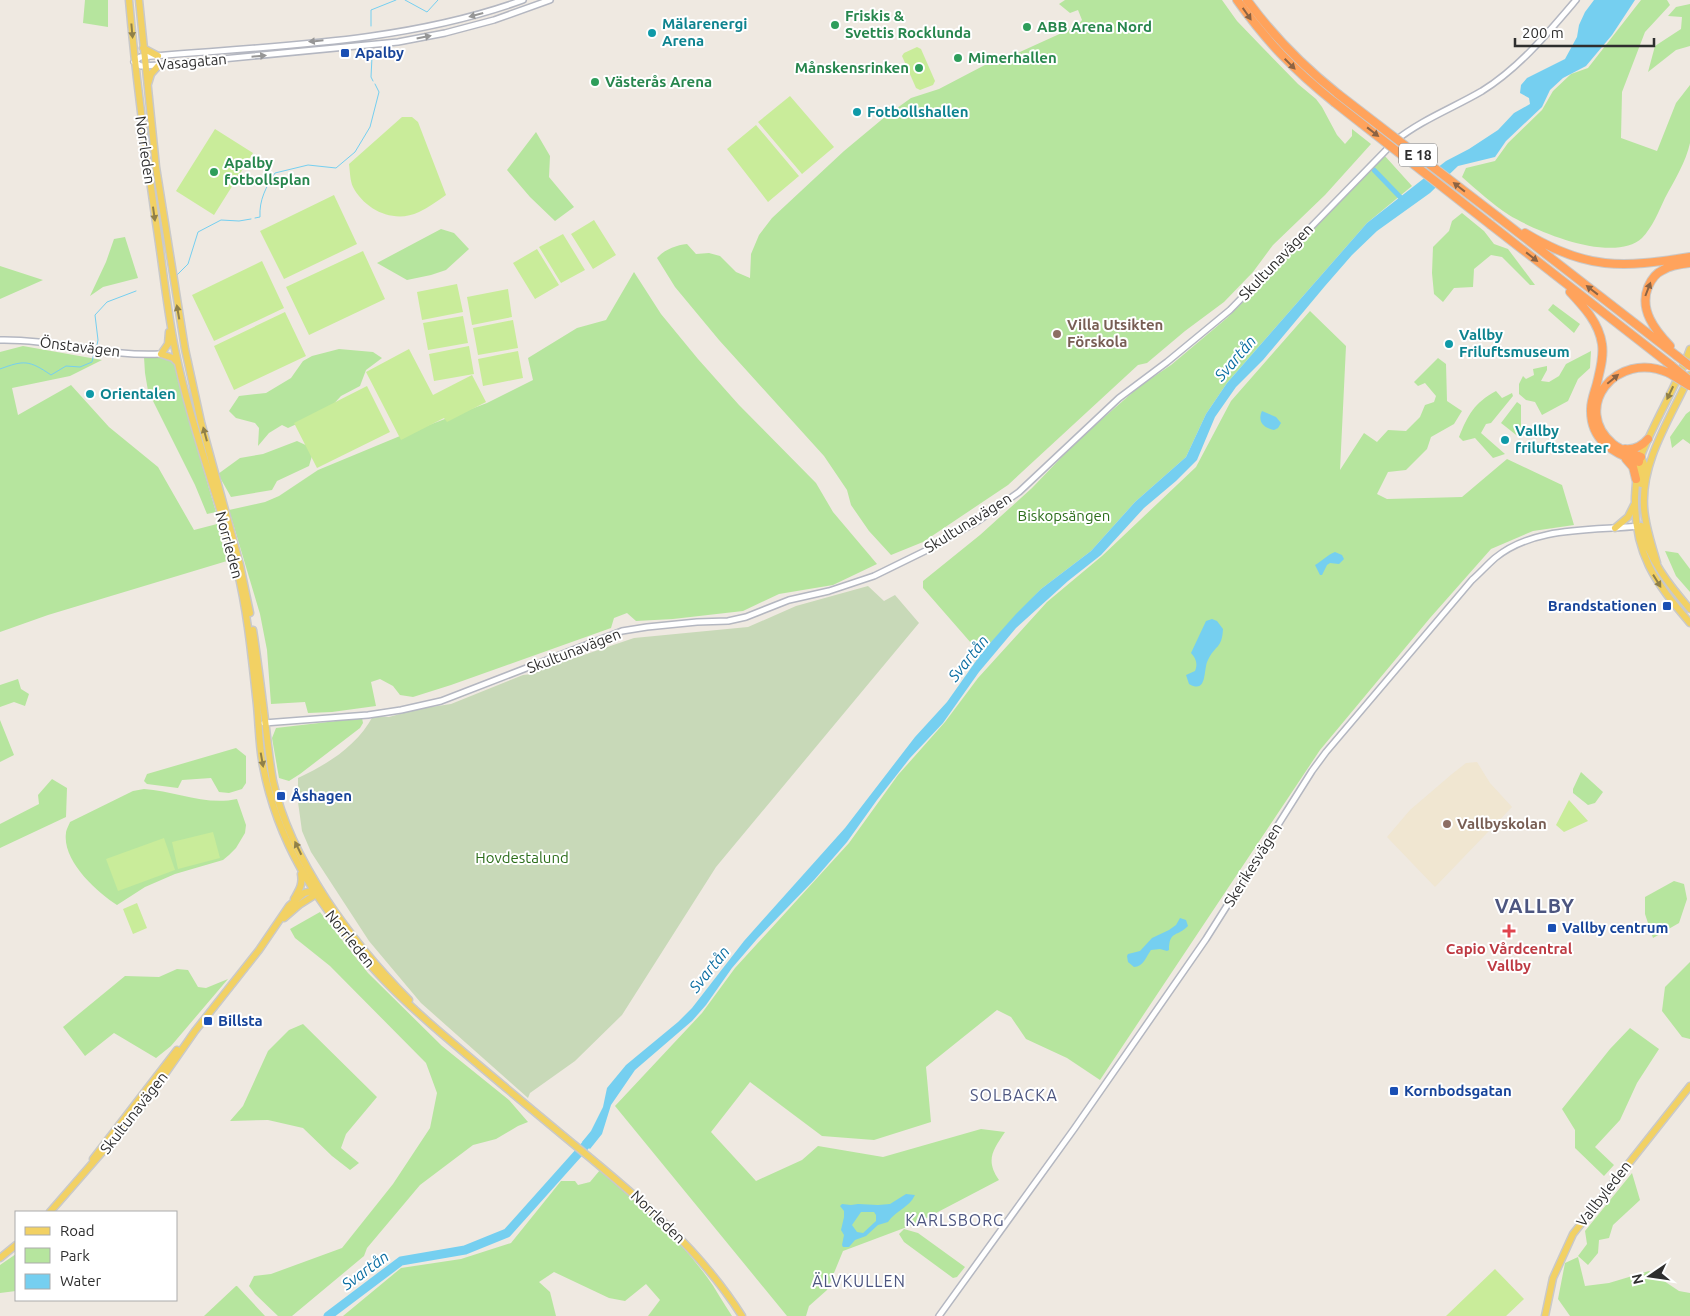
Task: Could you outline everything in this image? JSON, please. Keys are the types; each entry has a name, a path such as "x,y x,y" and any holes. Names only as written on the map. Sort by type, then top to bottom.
{"highway":[{"name":"E 18","path":"1237,0 1272,46 1298,72 1557,276 1690,386"},
{"name":"E 18","path":"1247,0 1289,50 1338,94 1690,365"},
{"name":"E 18","path":"1498,217 1501,217 1542,243 1570,256 1595,262 1633,264 1690,257"},
{"name":"E 18","path":"1678,355 1651,321 1645,300 1649,286 1655,276 1663,270 1690,264"},
{"name":"E 18","path":"1557,276 1556,280 1585,309 1599,332 1602,343 1602,357 1591,406 1592,418 1597,434 1611,450 1641,460"},
{"name":"E 18","path":"1636,479 1633,467 1604,435 1598,420 1598,400 1605,385 1615,376 1632,368 1649,367 1670,369 1690,380"},
{"path":"1621,452 1634,449 1648,439"}],"main road":[{"name":"Norrleden","path":"129,0 134,62 146,159 175,350 194,424 236,567 273,781 281,808 318,894"},
{"name":"Norrleden","path":"139,0 156,167 185,349 199,412 247,594 256,652 264,767 280,827 300,869 341,929 382,978 400,997 444,1036 631,1192 670,1227 701,1261 742,1316"},
{"path":"143,48 158,56"},
{"path":"147,88 151,74 158,65"},
{"path":"161,354 168,344 168,326 170,321"},
{"path":"161,354 185,349"},
{"path":"1690,349 1648,439 1636,479 1635,502 1641,526 1657,563 1670,586 1690,609"},
{"path":"161,354 173,358 178,364"},
{"path":"1690,375 1649,466 1644,489 1644,510 1638,538 1650,570 1663,591 1690,623"},
{"path":"1641,460 1654,454"},
{"path":"1641,460 1644,464 1640,493 1644,510"},
{"path":"1615,528 1628,518 1635,502"},
{"path":"289,906 301,887 300,869"},
{"name":"Skultunavägen","path":"51,1211 144,1104 195,1031 278,924 289,906 304,893 318,894"},
{"name":"Skultunavägen","path":"278,924 298,906 318,894"},
{"name":"Vallbyleden","path":"1545,1316 1553,1278 1572,1234 1690,1086"},
{"path":"0,1258 15,1245"}],"street":[{"name":"Vasagatan","path":"134,62 144,57 395,33 446,23 496,10 523,0"},
{"name":"Vasagatan","path":"134,62 145,66 398,42 445,33 494,20 550,0"},
{"name":"Skultunavägen","path":"262,724 373,714 441,701 622,631 738,619 754,615 789,600 854,583 874,576 957,534 1019,492 1119,398 1167,362 1230,310 1395,141 1413,128 1480,91 1505,74 1549,33 1576,0"},
{"name":"Önstavägen","path":"0,340 45,342 138,354 161,354"},
{"name":"Skerikesvägen","path":"939,1316 1074,1129 1206,940 1326,752 1472,580 1495,558 1534,538 1641,526"}],"shaded area":[{"name":"Vallbyskolan","path":"1477,762 1490,783 1512,807 1435,887 1387,837 1410,810 1452,774 1466,763"}],"green space":[{"path":"85,0 108,0 108,27 83,23"},
{"path":"1065,0 1222,0 1237,21 1298,84 1316,99 1337,135 1345,144 1352,136 1352,129 1371,144 1325,195 1273,245 1253,272 1224,302 1147,363 1138,365 1008,485 923,542 891,555 869,531 851,505 847,490 824,456 719,340 675,287 657,258 671,248 687,244 696,254 709,253 720,256 736,272 750,278 751,254 759,235 772,218 844,151 911,98 939,89 1004,55 1013,55 1077,26 1082,20 1078,10 1070,13 1059,4"},
{"path":"1641,0 1667,0 1670,5 1645,32 1622,92 1621,138 1657,151 1676,103 1690,85 1690,143 1686,157 1646,234 1629,245 1613,248 1595,247 1556,237 1509,215 1462,177 1466,168 1495,161 1508,143 1542,110 1553,91 1571,74 1588,68"},
{"path":"1690,4 1690,46 1676,50 1648,72 1655,46 1681,29 1682,17 1668,16 1676,7"},
{"name":"Månskensrinken","path":"917,47 921,49 935,81 933,85 920,90 916,88 902,56 904,53"},
{"path":"790,96 834,147 802,174 758,122"},
{"path":"402,117 412,117 418,122 446,195 419,212 400,216 381,213 358,195 353,187 349,164"},
{"path":"756,125 799,176 768,202 727,149"},
{"name":"Apalby fotbollsplan","path":"215,129 253,153 214,215 176,191"},
{"path":"536,132 550,156 549,177 574,207 555,221 530,197 507,170"},
{"name":"Biskopsängen","path":"1384,155 1412,186 1367,223 1227,383 1206,414 1186,457 1135,502 1091,551 1041,589 983,651 978,651 923,588 923,581 980,535 1032,488 1078,440 1140,386 1171,365 1227,318"},
{"path":"334,195 357,244 284,279 260,231"},
{"path":"1462,213 1484,231 1494,244 1508,249 1535,285 1530,285 1502,257 1491,255 1474,269 1473,287 1454,288 1443,302 1434,294 1432,273 1433,247 1449,231 1452,221"},
{"path":"594,220 616,255 593,269 571,234"},
{"path":"441,229 454,233 469,249 446,270 407,280 377,263"},
{"path":"563,234 585,270 561,283 539,247"},
{"path":"125,237 138,278 103,287 90,296 106,262 114,239"},
{"path":"537,249 559,285 535,299 513,263"},
{"path":"363,251 385,299 309,335 286,287"},
{"path":"262,261 284,308 214,341 192,295"},
{"path":"0,266 43,280 0,299"},
{"path":"634,272 661,314 698,359 739,405 816,483 833,512 877,564 833,585 779,594 743,611 636,621 627,613 614,618 611,628 413,697 400,695 393,686 380,679 371,682 376,706 308,713 305,702 271,704 267,650 260,614 229,510 265,502 279,496 318,470 487,403 533,380 528,358 577,328 606,320"},
{"path":"457,284 463,312 422,320 417,292"},
{"path":"508,289 512,317 472,325 467,297"},
{"path":"1553,304 1580,324 1574,333 1548,310"},
{"path":"1310,311 1346,346 1340,470 1364,433 1377,442 1388,430 1406,431 1420,417 1425,405 1434,402 1436,396 1425,383 1418,386 1414,382 1438,358 1446,364 1447,401 1462,411 1454,424 1431,437 1427,449 1406,470 1388,472 1377,494 1387,499 1462,497 1507,459 1562,485 1574,525 1533,531 1491,549 1430,618 1320,750 1100,1080 1067,1058 1026,1039 1011,1017 997,1010 926,1067 931,1122 874,1140 822,1136 750,1082 711,1132 756,1181 802,1160 818,1146 883,1157 981,1129 1005,1132 992,1155 992,1167 999,1180 915,1224 843,1251 827,1290 809,1306 806,1316 787,1316 615,1106 702,1013 735,968 849,843 898,775 945,722 978,678 1047,602 1102,556 1196,467 1231,401"},
{"path":"285,312 306,356 234,390 214,346"},
{"path":"463,316 468,343 428,350 423,323"},
{"path":"513,320 518,348 478,355 473,328"},
{"path":"23,346 102,360 70,376 12,388 18,415 71,385 109,427 158,467 194,530 217,524 227,561 48,615 0,632 0,352"},
{"path":"469,346 474,374 434,381 429,354"},
{"path":"339,349 373,352 382,358 366,370 360,386 341,396 329,409 288,428 282,425 269,433 258,446 259,428 255,423 236,418 229,411 239,396 266,393 291,378 303,361 312,356"},
{"path":"409,349 433,395 472,375 486,402 447,422 444,418 401,440 366,372"},
{"path":"518,351 523,378 483,386 478,359"},
{"path":"1591,351 1590,368 1578,379 1568,401 1542,415 1535,402 1526,400 1519,394 1519,384 1523,376 1526,379 1534,375 1533,369 1547,366 1541,381 1549,382 1559,376 1566,364"},
{"path":"144,357 168,358 175,365 216,512 207,514 195,485 148,391"},
{"path":"367,386 390,432 317,468 294,423"},
{"path":"1496,391 1502,398 1512,393 1513,396 1491,423 1486,424 1481,433 1505,454 1493,458 1475,438 1463,441 1459,437 1465,422 1477,405"},
{"path":"1517,402 1521,405 1521,425 1524,434 1520,438 1501,423"},
{"path":"1690,411 1690,444 1683,439 1672,448 1670,437"},
{"path":"297,441 314,449 309,466 277,481 272,490 231,497 218,474 240,458 263,454"},
{"path":"1665,551 1678,553 1690,569 1690,592 1676,576"},
{"name":"Hovdestalund","path":"868,586 884,601 895,595 919,623 716,867 622,1015 575,1061 530,1093 528,1098 421,1003 369,941 311,852 302,831 298,802 298,778 320,767 341,753 359,736 373,716 389,717 418,709 451,704 523,675 532,674 634,638 748,627 796,606"},
{"path":"18,679 21,689 29,694 25,706 14,702 0,707 0,685"},
{"path":"362,718 363,723 360,728 300,774 289,781 279,778 272,738 276,728"},
{"path":"0,720 14,755 0,762"},
{"path":"236,748 246,756 246,783 242,789 229,793 219,792 211,778 182,780 178,788 147,784 144,781 147,774"},
{"path":"1581,772 1603,792 1595,803 1588,805 1573,793"},
{"path":"52,779 67,788 66,817 0,848 0,824 39,804 38,795"},
{"path":"144,789 214,801 237,799 246,825 245,833 236,848 223,860 175,874 145,887 117,905 91,884 75,865 66,844 66,832 70,822 133,791"},
{"path":"1569,800 1588,821 1564,832 1556,825"},
{"path":"213,832 220,858 178,869 172,842"},
{"path":"164,838 175,870 118,891 106,859"},
{"path":"1674,881 1684,884 1687,899 1679,923 1653,938 1645,914 1645,897"},
{"path":"137,903 147,928 133,934 123,909"},
{"path":"320,912 368,973 442,1046 509,1100 528,1122 496,1139 473,1145 420,1185 367,1248 364,1256 292,1316 278,1316 249,1286 254,1276 271,1274 342,1248 393,1184 430,1128 437,1093 426,1063 330,966 295,938 290,929"},
{"path":"1690,962 1690,1039 1682,1037 1662,1011 1665,987"},
{"path":"177,969 188,970 198,987 206,988 228,979 171,1046 156,1058 114,1033 85,1056 63,1027 125,976 159,977"},
{"path":"303,1024 377,1097 346,1134 341,1148 359,1163 350,1170 332,1156 303,1128 268,1120 230,1121 243,1106 268,1051 289,1030"},
{"path":"1630,1028 1659,1049 1637,1083 1620,1120 1595,1147 1614,1165 1604,1176 1575,1148 1575,1130 1562,1109 1610,1049"},
{"path":"600,1170 643,1207 683,1247 710,1282 732,1316 648,1316 660,1300 646,1284 625,1301 609,1298 554,1272 539,1282 550,1292 556,1316 343,1316 401,1268 461,1259 511,1243 561,1181 575,1181 578,1185 590,1182"},
{"path":"1632,1173 1640,1200 1613,1225 1609,1238 1599,1240 1598,1253 1588,1265 1578,1256 1587,1244 1585,1231"},
{"path":"904,1229 918,1233 965,1267 957,1277 953,1278 904,1242 899,1234"},
{"path":"15,1255 15,1291 0,1293 0,1265"},
{"path":"1578,1257 1585,1286 1609,1283 1649,1271 1679,1291 1690,1293 1690,1316 1570,1316 1558,1299 1565,1263"},
{"path":"1495,1269 1524,1299 1506,1316 1446,1316"},
{"path":"236,1286 265,1316 204,1316"}],"water":[{"path":"1594,0 1635,0 1612,35 1586,66 1563,78 1550,90 1542,107 1506,141 1495,157 1458,166 1430,193 1377,231 1352,255 1263,360 1236,387 1215,417 1197,460 1144,508 1101,555 1068,581 1016,628 979,672 943,723 910,758 847,842 814,880 757,939 732,968 706,1005 692,1021 635,1070 611,1105 602,1134 590,1149 582,1142 591,1131 603,1107 607,1088 626,1065 692,1008 744,941 845,828 915,737 947,702 983,651 1041,589 1091,551 1135,502 1186,457 1206,414 1227,383 1367,223 1446,161 1498,130 1514,113 1530,104 1529,98 1520,93 1521,85 1527,78 1565,59 1577,37 1579,25 1585,12"},
{"path":"1262,411 1276,417 1281,423 1278,428 1270,429 1262,424 1260,418"},
{"path":"1335,552 1342,555 1344,559 1339,564 1330,563 1327,565 1322,575 1320,575 1315,565"},
{"path":"1212,619 1217,621 1223,629 1220,644 1208,660 1202,683 1199,686 1195,686 1189,684 1186,675 1195,671 1196,668 1196,661 1191,653 1206,621"},
{"path":"1180,918 1186,920 1188,926 1172,937 1169,950 1151,950 1144,961 1137,967 1128,962 1128,954 1140,951 1152,938 1176,925"},
{"path":"906,1194 915,1195 888,1222 878,1225 866,1236 855,1240 849,1247 843,1247 844,1235 841,1230 844,1211 840,1206 842,1204 890,1204","holes":["861,1212 874,1212 876,1221 863,1233 857,1232 852,1225"]}],"waterway":[{"path":"371,26 371,10 396,0"},
{"path":"405,0 427,12 438,0"},
{"path":"372,57 371,77 373,81"},
{"path":"255,218 260,217 264,194 275,173 308,165 336,168 355,152 370,127 379,92 375,84"},
{"path":"1374,170 1403,200"},
{"path":"177,275 188,264 198,232 221,220 239,221 251,219"},
{"path":"97,345 95,315 107,302 136,291"},
{"path":"0,369 26,363 37,366 51,375 66,366 80,367 92,362 94,353"},
{"name":"Svartån","path":"328,1316 401,1261 465,1250 507,1233 592,1138"}],"place":[{"name":"Friskis & Svettis Rocklunda","path":"835,25"},
{"name":"ABB Arena Nord","path":"1027,27"},
{"name":"Mälarenergi Arena","path":"652,33"},
{"name":"Apalby","path":"345,53"},
{"name":"Mimerhallen","path":"958,58"},
{"name":"Månskensrinken","path":"919,68"},
{"name":"Västerås Arena","path":"595,82"},
{"name":"Fotbollshallen","path":"857,112"},
{"name":"Apalby fotbollsplan","path":"214,172"},
{"name":"Villa Utsikten Förskola","path":"1057,334"},
{"name":"Vallby Friluftsmuseum","path":"1449,344"},
{"name":"Orientalen","path":"90,394"},
{"name":"Vallby friluftsteater","path":"1505,440"},
{"name":"Brandstationen","path":"1667,606"},
{"name":"Åshagen","path":"281,796"},
{"name":"Vallbyskolan","path":"1447,824"},
{"name":"Vallby centrum","path":"1552,928"},
{"name":"Capio Vårdcentral Vallby","path":"1509,931"},
{"name":"Billsta","path":"208,1021"},
{"name":"Kornbodsgatan","path":"1394,1091"}],"district":[{"name":"VALLBY","path":"1535,906"},
{"name":"SOLBACKA","path":"1014,1095"},
{"name":"KARLSBORG","path":"955,1220"},
{"name":"ÄLVKULLEN","path":"859,1281"}]}
